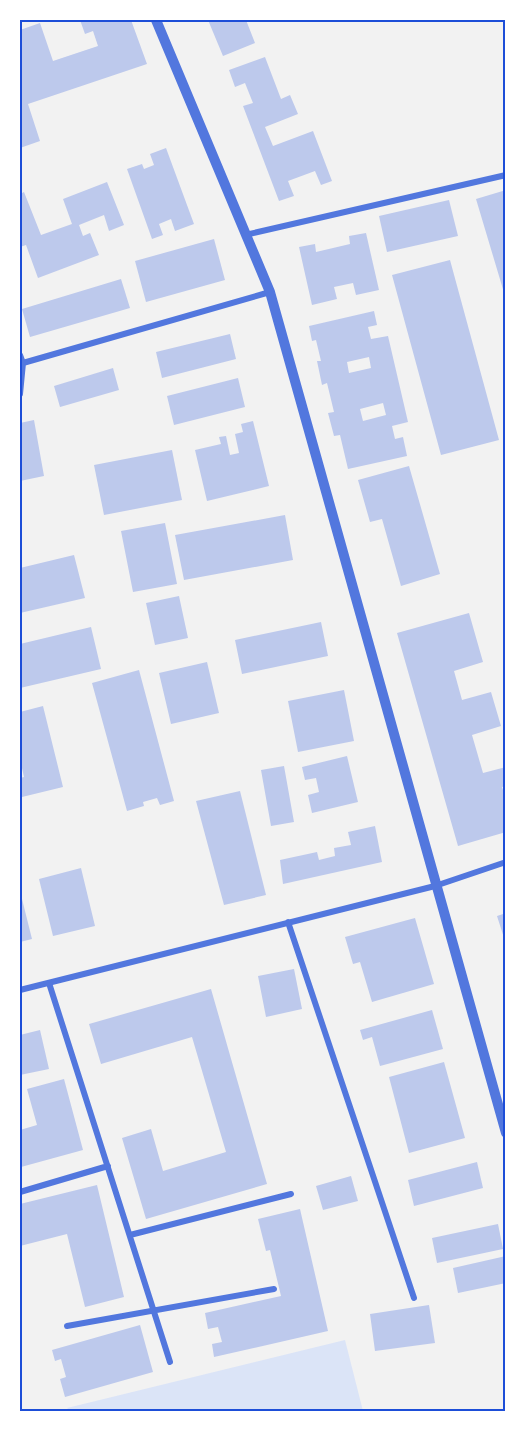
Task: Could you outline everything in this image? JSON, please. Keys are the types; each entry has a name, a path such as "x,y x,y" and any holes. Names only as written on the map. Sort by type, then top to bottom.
{"street":[{"path":"156,20 244,235 270,292 435,886 503,1113 506,1132"},
{"path":"244,235 506,175"},
{"path":"23,363 270,292"},
{"path":"20,355 23,363 20,394"},
{"path":"20,990 435,886 506,862"},
{"path":"288,922 414,1298"},
{"path":"49,983 170,1362"},
{"path":"20,1192 108,1166"},
{"path":"130,1235 291,1194"},
{"path":"67,1326 274,1289"}],"shaded area":[{"path":"345,1340 363,1411 72,1412 67,1408"}],"building":[{"path":"80,20 131,20 147,64 28,104 40,141 20,148 20,30 40,23 53,61 98,46 93,31 85,34"},
{"path":"208,20 246,20 255,43 223,56"},
{"path":"265,57 281,99 290,95 298,114 265,127 273,146 313,131 332,181 321,185 315,171 288,181 294,196 279,201 243,106 253,103 245,83 235,87 229,70"},
{"path":"166,148 194,224 175,231 171,219 159,224 163,235 152,239 127,169 142,164 144,169 154,165 150,154"},
{"path":"107,182 124,225 109,231 104,215 79,225 83,236 90,233 99,255 38,278 26,245 20,247 20,194 24,192 41,235 72,224 63,199"},
{"path":"506,190 506,296 505,296 476,199"},
{"path":"449,200 458,236 387,252 379,216"},
{"path":"366,233 379,290 356,295 353,283 334,287 337,299 312,305 299,247 315,244 316,252 350,244 349,236"},
{"path":"214,239 225,280 146,302 135,261"},
{"path":"450,260 499,440 441,455 392,275"},
{"path":"121,279 130,308 30,337 22,309"},
{"path":"374,311 377,325 368,327 371,339 388,336 408,422 392,426 395,439 403,437 407,456 348,469 340,435 334,436 328,413 334,412 327,383 322,385 317,361 321,361 316,340 312,341 309,326","holes":["369,357 371,368 349,373 347,362","383,403 386,415 363,421 360,409"]},
{"path":"230,334 236,359 162,378 156,352"},
{"path":"113,368 119,390 60,407 54,386"},
{"path":"238,378 245,407 174,425 167,396"},
{"path":"34,420 44,476 20,481 20,423"},
{"path":"253,421 269,486 207,501 195,450 221,444 219,437 226,436 230,455 239,453 235,434 243,432 241,424"},
{"path":"172,450 182,500 104,515 94,465"},
{"path":"409,466 440,574 401,586 382,519 370,522 358,480"},
{"path":"285,515 293,560 184,580 175,535"},
{"path":"165,523 177,584 133,592 121,531"},
{"path":"74,555 85,598 20,613 20,568"},
{"path":"179,596 188,638 155,645 146,603"},
{"path":"469,613 483,662 454,671 462,700 491,692 501,726 472,735 483,773 506,767 506,786 502,787 506,799 506,832 458,846 397,633"},
{"path":"321,622 328,656 242,674 235,640"},
{"path":"91,627 101,669 20,688 20,644"},
{"path":"207,662 219,713 171,724 159,673"},
{"path":"139,670 174,801 160,805 157,798 143,802 144,806 127,811 92,683"},
{"path":"344,690 354,741 298,752 288,701"},
{"path":"43,706 63,787 22,797 20,778 24,777 20,759 20,712"},
{"path":"347,756 358,802 312,813 308,795 319,792 316,778 305,780 302,767"},
{"path":"284,766 294,822 271,826 261,770"},
{"path":"240,791 266,895 224,905 196,801"},
{"path":"375,826 382,862 283,884 280,860 317,852 319,860 335,856 334,848 351,845 348,832"},
{"path":"81,868 95,926 53,936 39,879"},
{"path":"20,891 32,939 20,942"},
{"path":"506,913 506,941 505,941 497,916"},
{"path":"415,918 434,984 372,1002 360,962 353,964 345,937"},
{"path":"294,969 302,1009 266,1017 258,976"},
{"path":"211,989 267,1184 146,1219 122,1138 151,1129 163,1171 226,1152 192,1037 101,1064 89,1024"},
{"path":"432,1010 443,1049 380,1066 372,1037 363,1040 360,1030"},
{"path":"40,1030 49,1069 20,1075 20,1035"},
{"path":"444,1062 465,1138 409,1153 389,1077"},
{"path":"64,1079 83,1150 21,1167 20,1130 37,1125 27,1089"},
{"path":"477,1162 483,1188 414,1206 408,1180"},
{"path":"351,1176 358,1201 323,1210 316,1186"},
{"path":"97,1185 124,1297 85,1307 67,1234 20,1246 20,1204"},
{"path":"300,1209 328,1331 214,1357 212,1344 222,1342 218,1327 208,1329 205,1313 281,1296 270,1250 266,1251 258,1219"},
{"path":"498,1224 503,1249 437,1263 432,1238"},
{"path":"506,1256 506,1283 458,1293 453,1268"},
{"path":"429,1305 435,1343 375,1351 370,1314"},
{"path":"140,1325 153,1372 65,1397 60,1379 66,1377 61,1359 55,1361 52,1350"}]}
